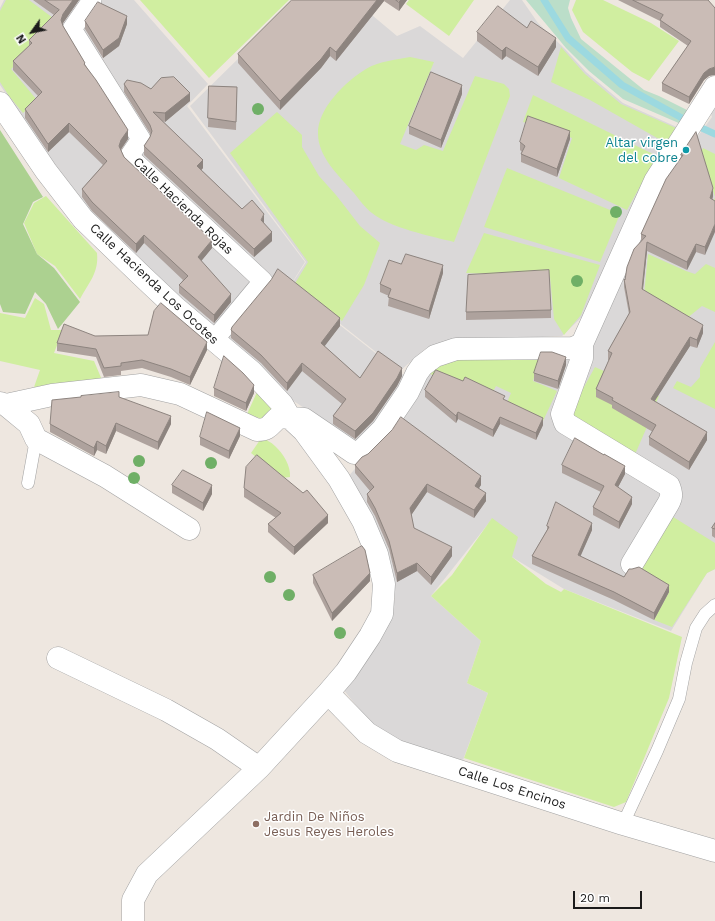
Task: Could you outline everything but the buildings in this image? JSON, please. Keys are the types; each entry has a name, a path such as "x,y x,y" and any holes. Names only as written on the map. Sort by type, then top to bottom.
{"street":[{"name":"Calle Hacienda Rojas","path":"92,0 72,29 141,139 130,155 132,160 263,281 214,340"},
{"path":"632,564 672,496 669,486 565,423 562,414 582,358 582,344 588,334 655,181 715,87"},
{"name":"Calle Hacienda Los Ocotes","path":"0,102 46,171 83,218 142,276 252,372 282,404 290,418 304,432 339,479 363,521 377,554 384,584 382,614 370,636 346,672 259,768 147,874 133,900 133,921"},
{"path":"3,404 52,395 141,385 180,394 257,430 265,430 279,417 304,419 354,453 359,454 383,429 408,392 422,366 435,356 456,349 573,348 582,344"},
{"path":"3,404 29,424 36,439 105,476 189,529"},
{"path":"58,658 166,710 217,739 259,768"},
{"name":"Calle Los Encinos","path":"328,693 367,733 397,751 623,824 715,851"}],"lane":[{"path":"28,483 36,439"},
{"path":"623,824 679,700 686,663 696,628 706,614 715,605"}],"shaded area":[{"path":"4,0 134,0 208,84 187,106 305,262 290,286 406,377 356,449 327,423 286,396 221,339 80,202 0,85 0,8"},
{"path":"298,0 354,0 397,36 420,26 463,58 510,0 522,0 538,23 586,72 623,103 679,128 583,316 562,336 445,342 425,349 400,371 291,285 306,262 190,106"},
{"path":"715,98 715,569 707,573 671,631 564,589 512,557 492,519 431,596 481,641 467,683 488,693 463,760 401,744 374,728 343,689 384,631 395,599 394,581 346,479 370,452 427,372 591,344 658,185 712,117 709,107"}],"green space":[{"path":"6,0 29,0 53,18 27,54 11,69 37,100 23,113 0,82 0,11"},
{"path":"140,0 289,0 209,78"},
{"path":"409,0 474,0 449,36 406,4"},
{"path":"526,0 570,0 568,8 581,39 644,90 687,110 681,124 623,99 589,71 566,48"},
{"path":"576,0 603,0 651,23 679,41 649,81 632,72 583,32 572,10"},
{"path":"561,47 585,74 621,104 676,128 666,143 590,100 551,82"},
{"path":"410,57 434,62 400,144 416,150 424,145 443,151 475,76 504,84 509,89 510,96 454,242 400,227 389,223 372,213 336,173 326,159 319,142 319,125 322,115 327,106 342,88 358,74 371,66 387,61"},
{"path":"533,95 659,157 648,172 627,210 559,178 572,138 523,122"},
{"path":"277,112 302,135 302,147 319,176 360,226 380,243 364,285 342,321 294,285 308,262 230,153"},
{"path":"0,130 43,197 33,202 23,224 37,254 54,268 80,302 58,329 46,304 35,292 25,314 3,312 0,304"},
{"path":"703,148 715,154 715,197 708,175 692,174"},
{"path":"507,168 620,214 600,262 484,227"},
{"path":"46,196 97,253 95,272 80,299 55,266 37,254 24,223 34,203"},
{"path":"715,197 715,207 712,205"},
{"path":"484,233 600,265 581,315 564,335 554,319 550,277 466,273"},
{"path":"648,254 695,274 706,264 715,268 715,312 702,306 686,319 644,295"},
{"path":"35,298 44,304 51,330 63,330 54,353 94,361 102,380 34,387 40,370 0,361 0,313 25,318"},
{"path":"715,342 715,409 673,388 677,381 691,387 700,377 700,368"},
{"path":"507,358 532,360 541,359 533,381 557,391 543,421 506,405 511,393 496,386 491,395 430,374 435,368 449,359"},
{"path":"595,367 659,396 633,459 572,416 579,396"},
{"path":"258,390 271,406 271,412 262,419 247,414"},
{"path":"262,437 278,449 284,456 288,464 290,477 282,478 251,453"},
{"path":"670,515 715,543 715,569 707,573 672,627 654,620 669,592 632,571"},
{"path":"492,518 518,537 512,557 546,584 561,592 564,589 682,637 669,698 626,802 614,807 464,758 488,693 467,683 481,641 431,596 452,575"}],"waterway":[{"path":"544,0 568,38 622,85 691,123 715,134"}],"place":[{"name":"Altar virgen del cobre","path":"686,150"},
{"name":"Jardin De Niños Jesus Reyes Heroles","path":"256,824"}]}
